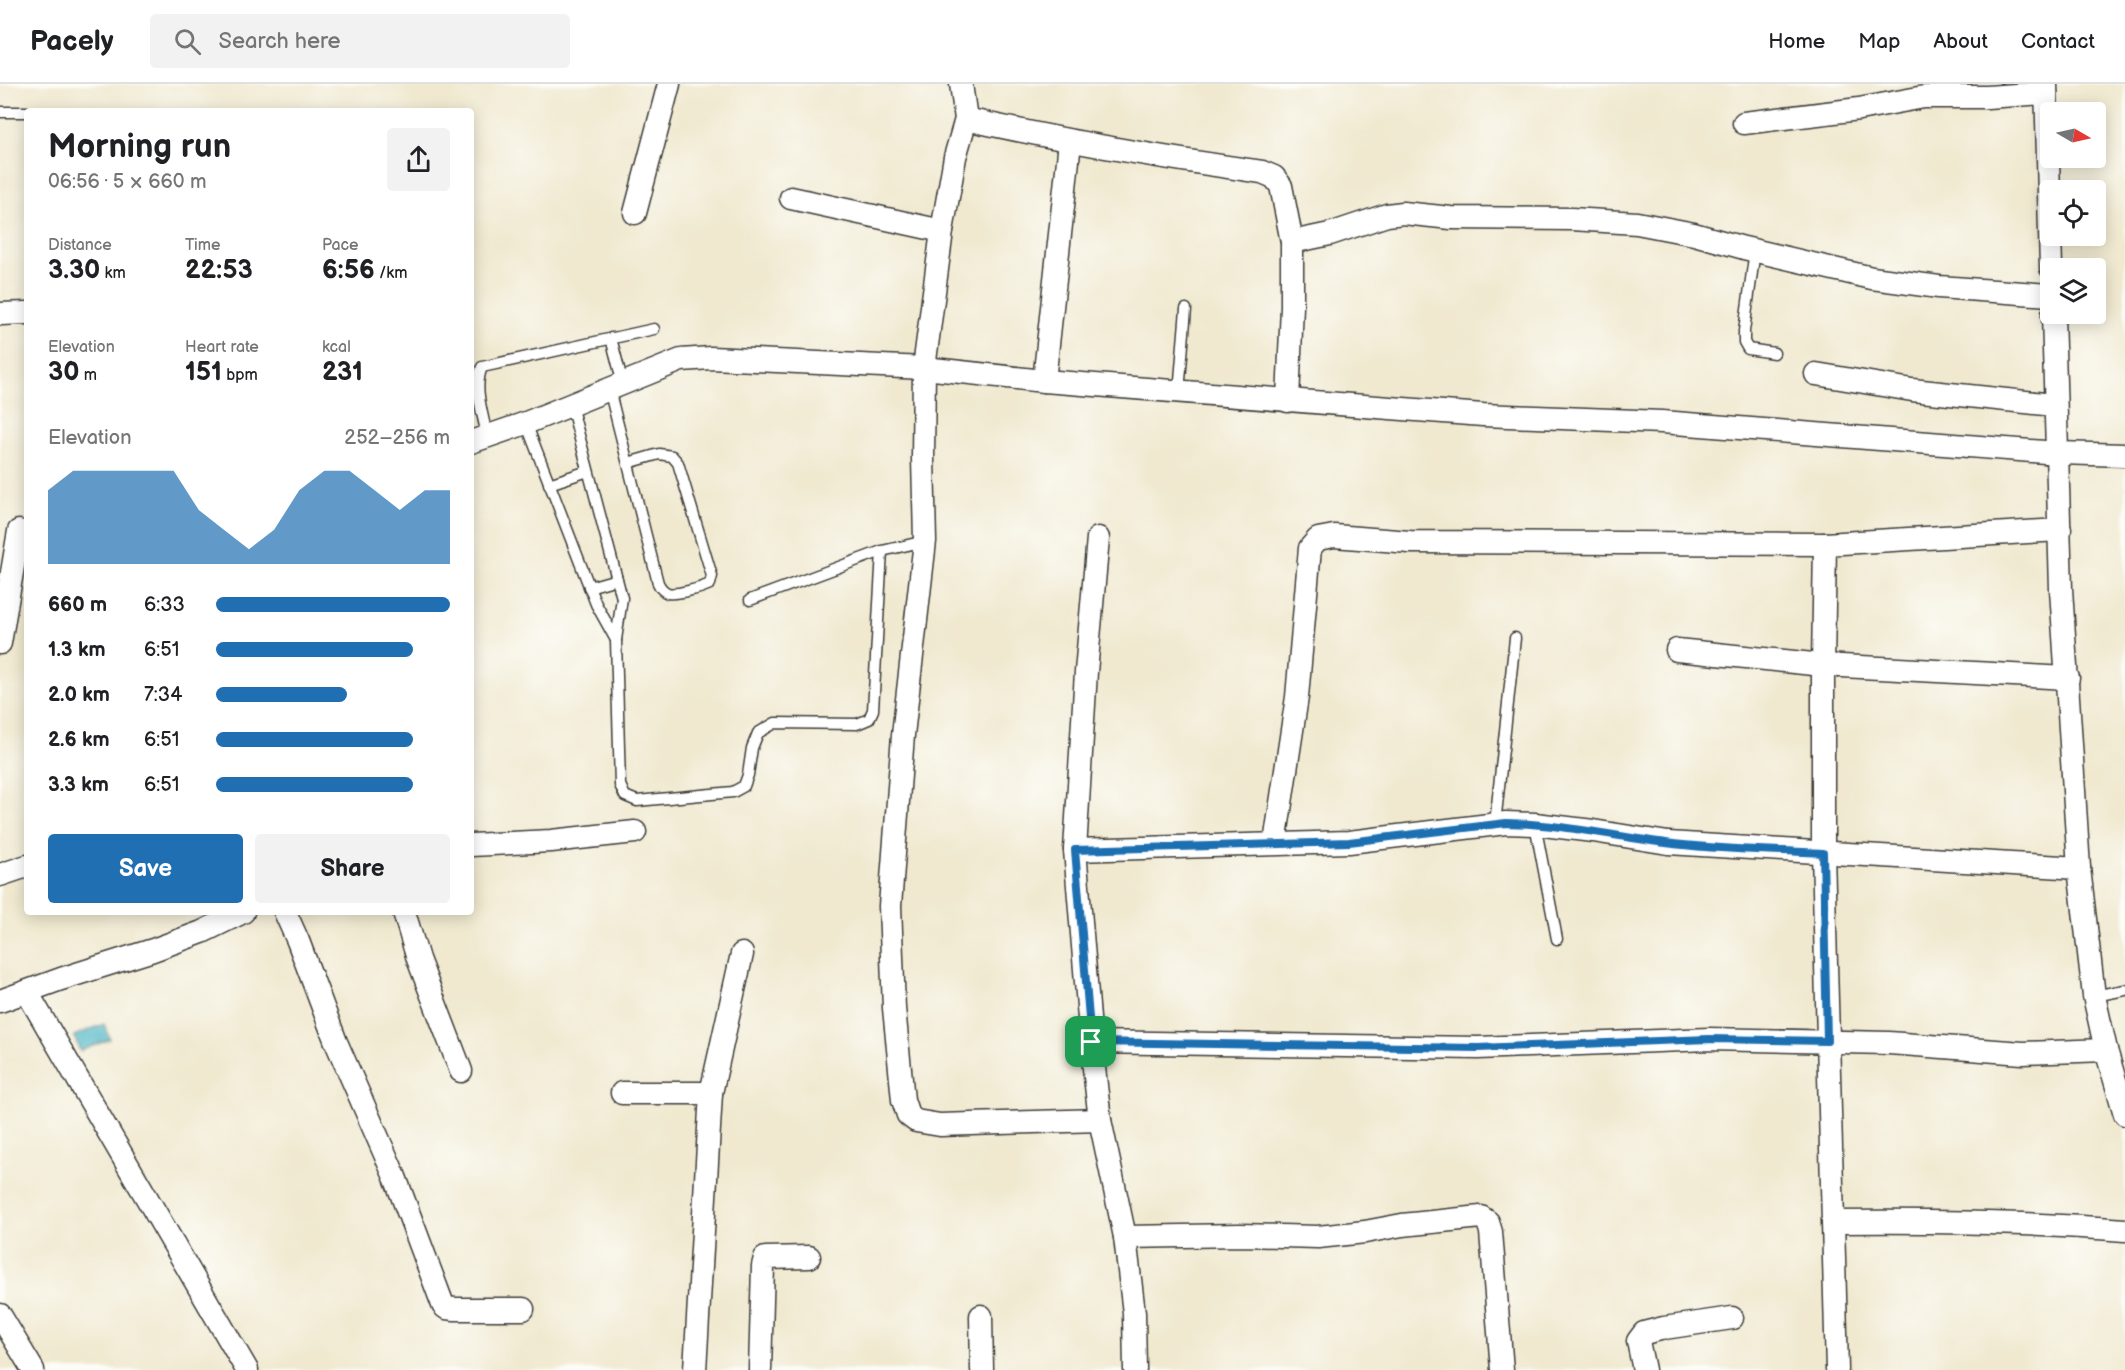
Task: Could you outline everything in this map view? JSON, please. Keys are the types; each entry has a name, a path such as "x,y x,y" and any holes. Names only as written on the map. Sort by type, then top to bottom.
{"street":[{"path":"635,213 669,84"},
{"path":"961,84 966,119 955,157 942,231 924,368 925,541 903,735 890,906 894,1008 903,1100 908,1115 916,1121 940,1125 1100,1120"},
{"path":"1744,123 1859,109 1924,97 1987,97 2046,88 2051,258"},
{"path":"966,119 1070,142 1262,172 1274,177 1281,186 1292,242 1288,401"},
{"path":"1044,381 1070,142"},
{"path":"791,198 942,231"},
{"path":"1292,242 1330,234 1387,215 1403,213 1451,218 1571,219 1637,223 1694,234 1872,278 1939,287 2040,294"},
{"path":"0,314 24,313"},
{"path":"2052,324 2061,589 2079,868 2094,996 2106,1050 2125,1114"},
{"path":"479,439 526,423 681,360 711,358 924,368 1044,381 1288,401 1484,415 1563,416 1662,422 2058,453 2125,455"},
{"path":"1816,374 1912,390 2054,405"},
{"path":"0,643 15,530"},
{"path":"1275,843 1297,697 1310,548 1318,539 1334,536 1410,542 1825,544 2060,530"},
{"path":"1098,538 1086,672 1075,850 1091,1042 1100,1120 1125,1237 1134,1313 1135,1370"},
{"path":"1825,544 1823,853 1837,1370"},
{"path":"1677,650 1823,666 2068,678"},
{"path":"1075,850 1349,842 1495,824 1535,824 1668,843 2079,868"},
{"path":"474,845 551,841 635,832"},
{"path":"0,874 24,867"},
{"path":"0,1001 153,950 201,932 237,915"},
{"path":"286,915 336,1042 395,1177 443,1305 446,1308 455,1309 523,1309"},
{"path":"405,915 418,958 461,1071"},
{"path":"695,1370 711,1093 742,954"},
{"path":"27,992 247,1370"},
{"path":"1091,1042 1478,1048 1709,1039 1889,1043 2023,1053 2106,1050"},
{"path":"622,1093 711,1093"},
{"path":"1125,1237 1240,1235 1318,1237 1481,1217 1488,1222 1491,1232 1503,1370"},
{"path":"1834,1222 1941,1221 2125,1230"},
{"path":"760,1370 765,1258 809,1257"},
{"path":"0,1315 33,1370"},
{"path":"981,1316 982,1370"},
{"path":"1644,1370 1638,1341 1644,1333 1732,1318"}],"lane":[{"path":"0,112 24,112"},
{"path":"1755,250 1744,342 1748,349 1774,353"},
{"path":"1179,392 1186,309"},
{"path":"479,439 478,376 482,367 654,329"},
{"path":"611,338 628,464 658,583 662,590 669,593 710,584 712,576 678,463 672,456 659,454 628,464"},
{"path":"571,405 622,598 616,640 620,786 625,796 637,801 733,792 744,786 752,748 758,733 775,723 857,724 869,719 873,710 882,551"},
{"path":"526,423 596,604 616,640"},
{"path":"549,484 588,471"},
{"path":"750,600 882,551 925,541"},
{"path":"590,587 617,579"},
{"path":"1495,824 1515,638"},
{"path":"1535,824 1557,939"},
{"path":"2094,996 2125,990"}],"water":[{"path":"104,1024 110,1039 80,1051 74,1036"}],"route":[{"path":"1506,823 1593,831 1668,843 1823,853 1827,1041 1709,1039 1478,1048 1229,1042 1091,1042 1075,850 1349,842 1506,823"}]}
